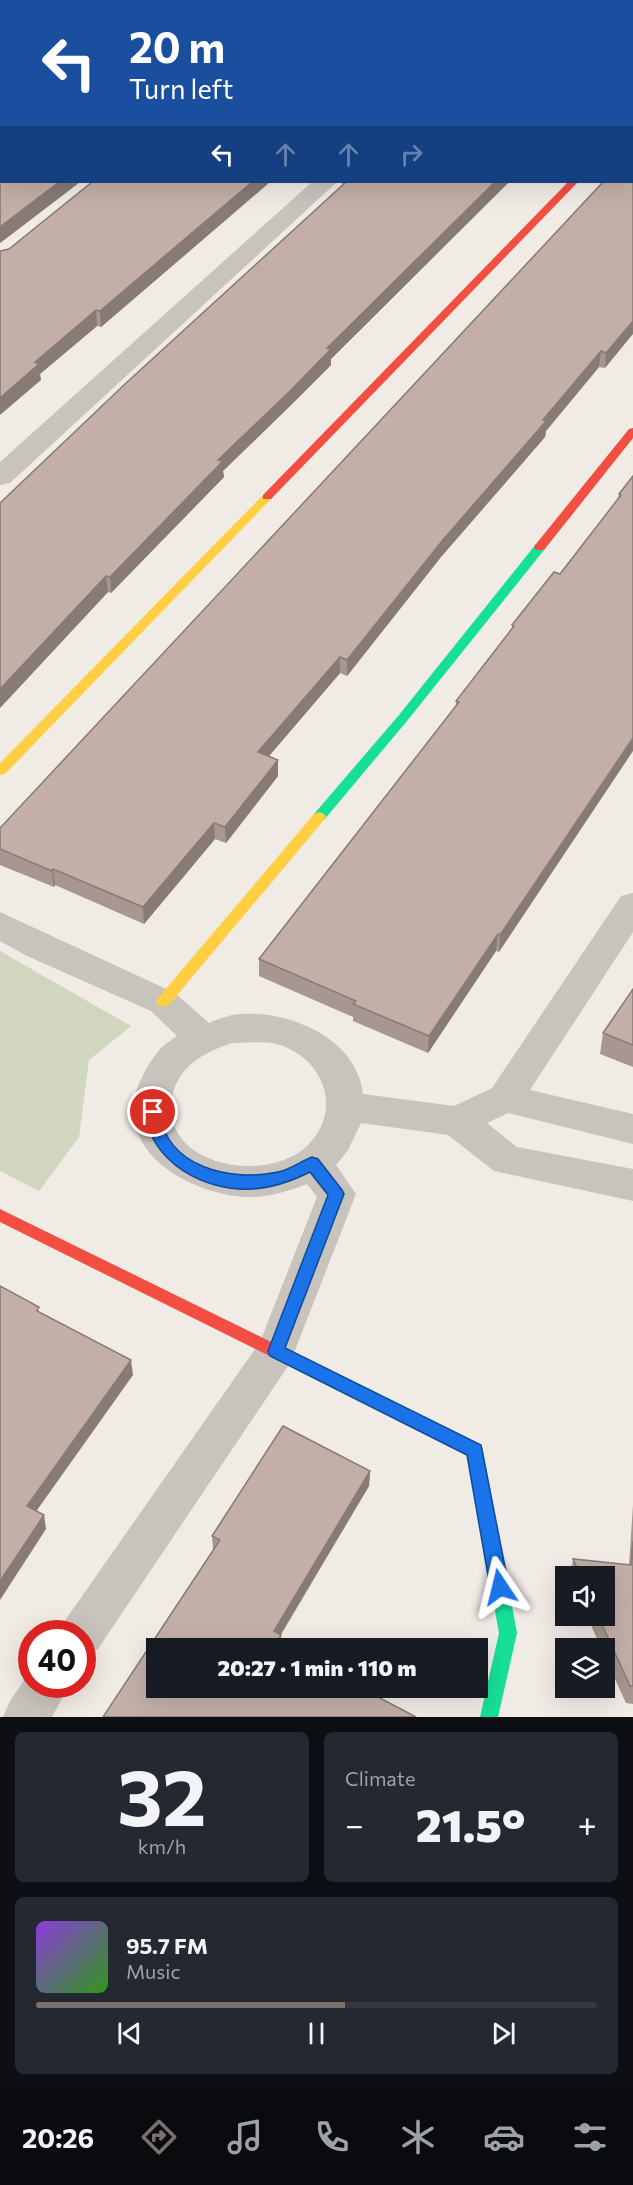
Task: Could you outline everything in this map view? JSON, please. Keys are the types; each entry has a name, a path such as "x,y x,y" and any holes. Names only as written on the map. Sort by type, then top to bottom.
{"street":[{"path":"0,477 324,183"},
{"path":"0,771 572,183"},
{"path":"163,1002 403,718 633,431"},
{"path":"458,1121 505,1098 633,905"},
{"path":"0,925 39,947 163,1002 203,1038"},
{"path":"232,1029 263,1029 294,1036 319,1050 337,1070 346,1094 345,1119 333,1144 312,1163 284,1178 252,1183 219,1180 189,1168 167,1149 154,1125 152,1099 160,1075 177,1054 203,1038 232,1029"},
{"path":"505,1098 633,1129"},
{"path":"346,1107 458,1121 507,1161 633,1185"},
{"path":"92,1620 276,1351 336,1194 312,1163"},
{"path":"0,1215 475,1450 508,1633 489,1717"},
{"path":"26,1717 39,1698"}],"green space":[{"path":"0,951 131,1026 89,1060 79,1137 39,1191 0,1171"}],"building":[{"path":"0,183 58,183 0,227"},
{"path":"91,183 251,183 100,311 96,310 35,362 39,364 0,398 0,251 9,249"},
{"path":"345,183 494,183 327,348 331,349 218,460 223,461 110,577 106,576 0,689 0,503 125,384"},
{"path":"602,183 633,183 633,321 606,353 601,351 543,420 546,421 442,541 347,660 340,657 258,752 278,760 225,827 214,823 143,907 0,849 0,828"},
{"path":"633,476 633,738 429,1036 353,1004 356,1001 259,959 459,702 456,701 514,626 512,625 554,572 560,574"},
{"path":"633,989 633,1045 603,1033"},
{"path":"0,1286 39,1307 37,1311 131,1360 27,1506 44,1515 0,1581"},
{"path":"283,1426 370,1471 274,1631 281,1635 279,1638 155,1638 220,1540 212,1536"},
{"path":"633,1541 633,1686 630,1686 615,1653 615,1638 608,1638 603,1626 615,1626 615,1566 576,1566 573,1559 631,1565"},
{"path":"146,1652 146,1698 380,1698 416,1717 103,1717"}],"traffic: fast":[{"path":"319,817 403,718 540,547"},
{"path":"386,1406 475,1450 508,1633 489,1717"}],"traffic: slow":[{"path":"0,771 267,497"},
{"path":"163,1002 319,817"}],"traffic: jam":[{"path":"267,497 572,183"},
{"path":"540,547 633,431"},
{"path":"0,1215 386,1406"}],"route":[{"path":"153,1112 154,1125 167,1149 189,1168 219,1180 252,1183 284,1178 312,1163 336,1194 276,1351 475,1450 500,1587"}]}
